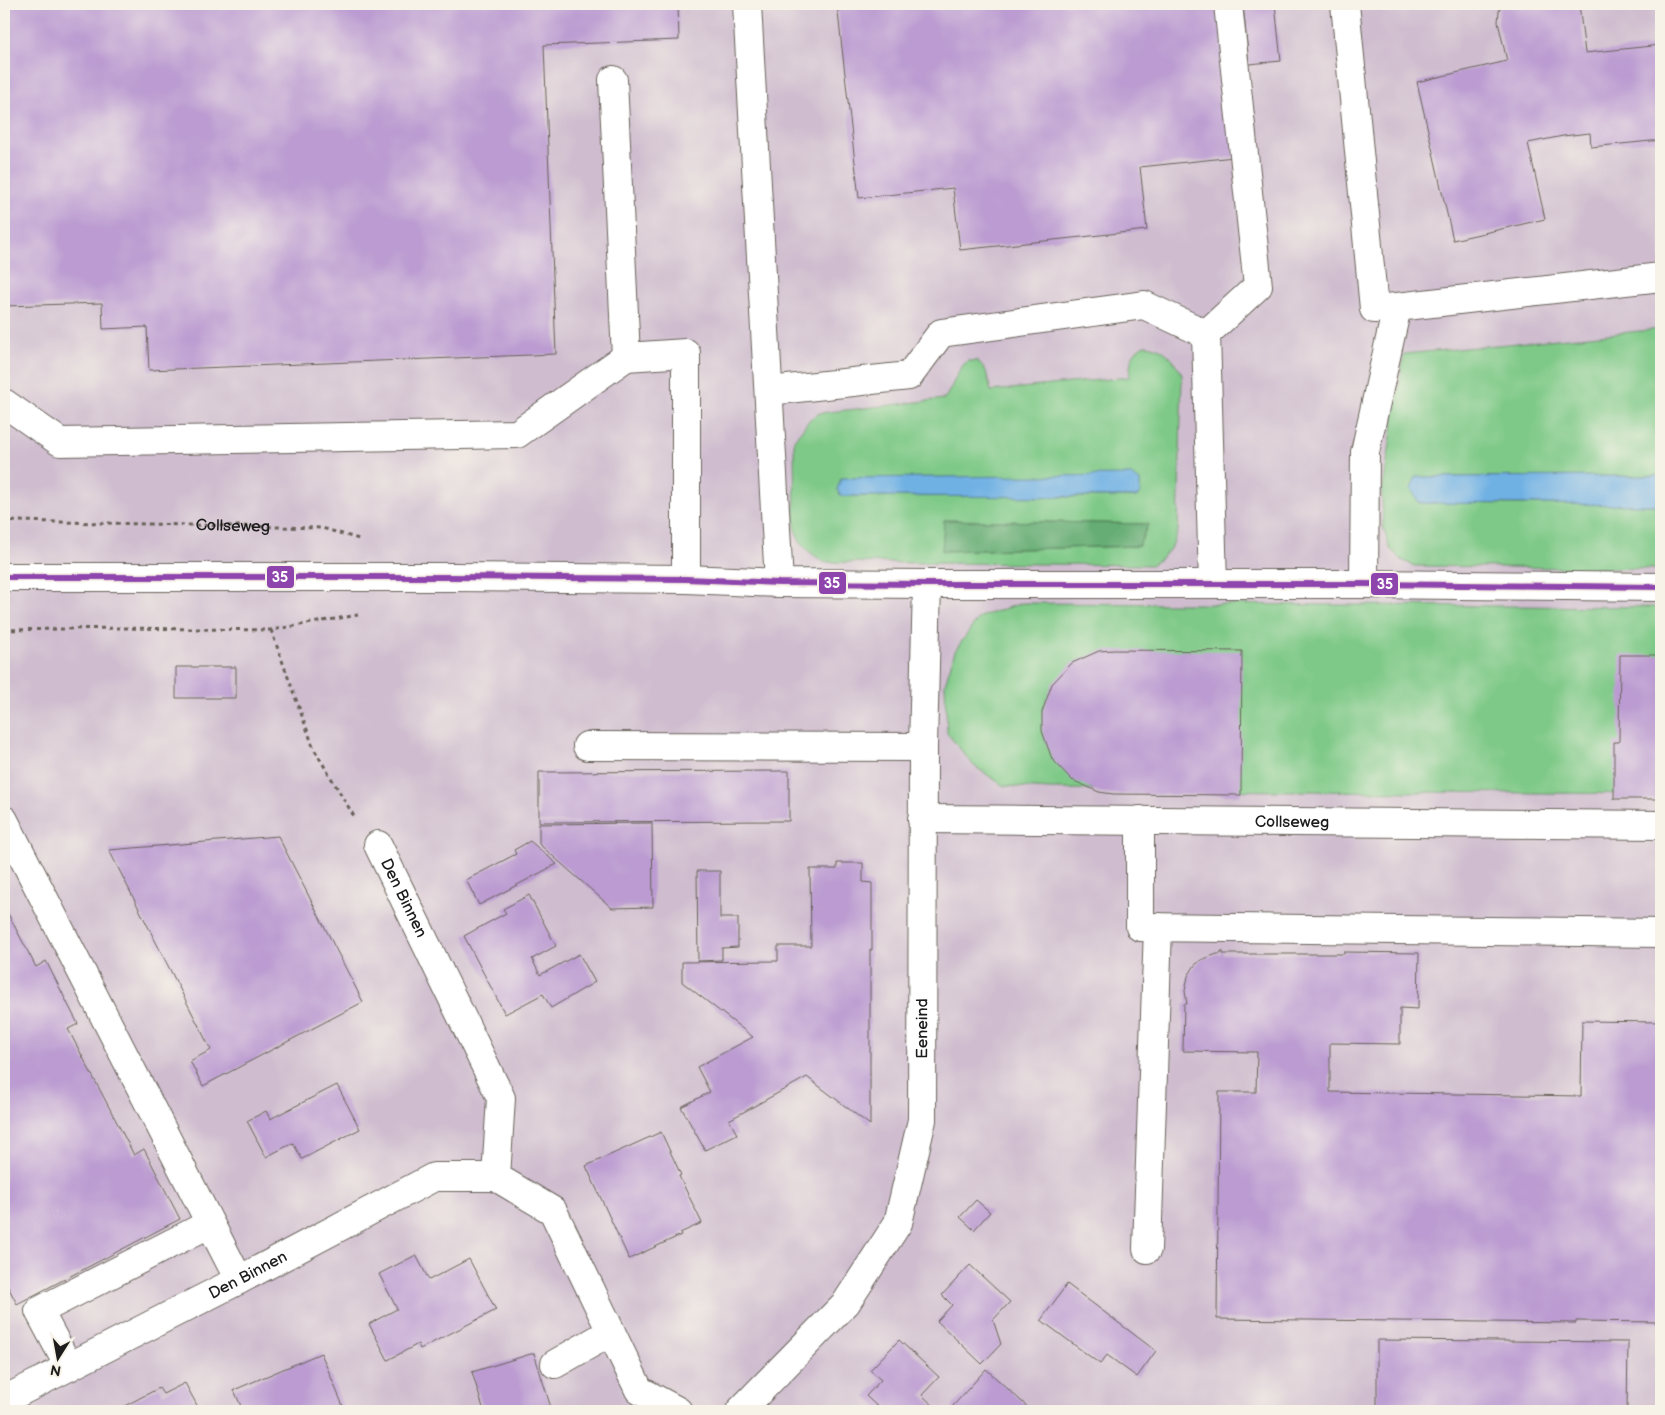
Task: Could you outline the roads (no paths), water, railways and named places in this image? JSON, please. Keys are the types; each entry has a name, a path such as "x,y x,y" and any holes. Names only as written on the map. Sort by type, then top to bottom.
{"street":[{"path":"747,4 779,582"},
{"path":"1212,584 1206,334 1258,286 1228,4"},
{"path":"1345,4 1374,309 1661,276"},
{"path":"613,80 626,357"},
{"path":"769,391 909,376 941,334 1144,305 1206,334"},
{"path":"1364,584 1365,452 1397,307"},
{"path":"4,403 60,442 517,434 626,357 686,353 686,579"},
{"path":"4,576 451,577 927,584 1364,584 1661,587"},
{"name":"Eeneind","path":"740,1411 846,1302 898,1223 922,1120 922,819 927,584"},
{"path":"587,746 923,747"},
{"name":"Collseweg","path":"922,819 1661,825"},
{"path":"4,820 239,1280"},
{"path":"1140,820 1140,927 1661,933"},
{"name":"Den Binnen","path":"4,1400 239,1280 434,1177 496,1177 501,1098 378,845"},
{"path":"1147,1249 1158,927"},
{"path":"496,1177 553,1212 639,1390 678,1411"},
{"path":"69,1367 39,1312 210,1224"},
{"path":"556,1364 611,1332"}],"water":[{"path":"1131,475 1140,481 1140,494 1136,497 841,496 837,489 841,478"},
{"path":"1661,476 1661,505 1419,503 1411,489 1416,477"}]}
